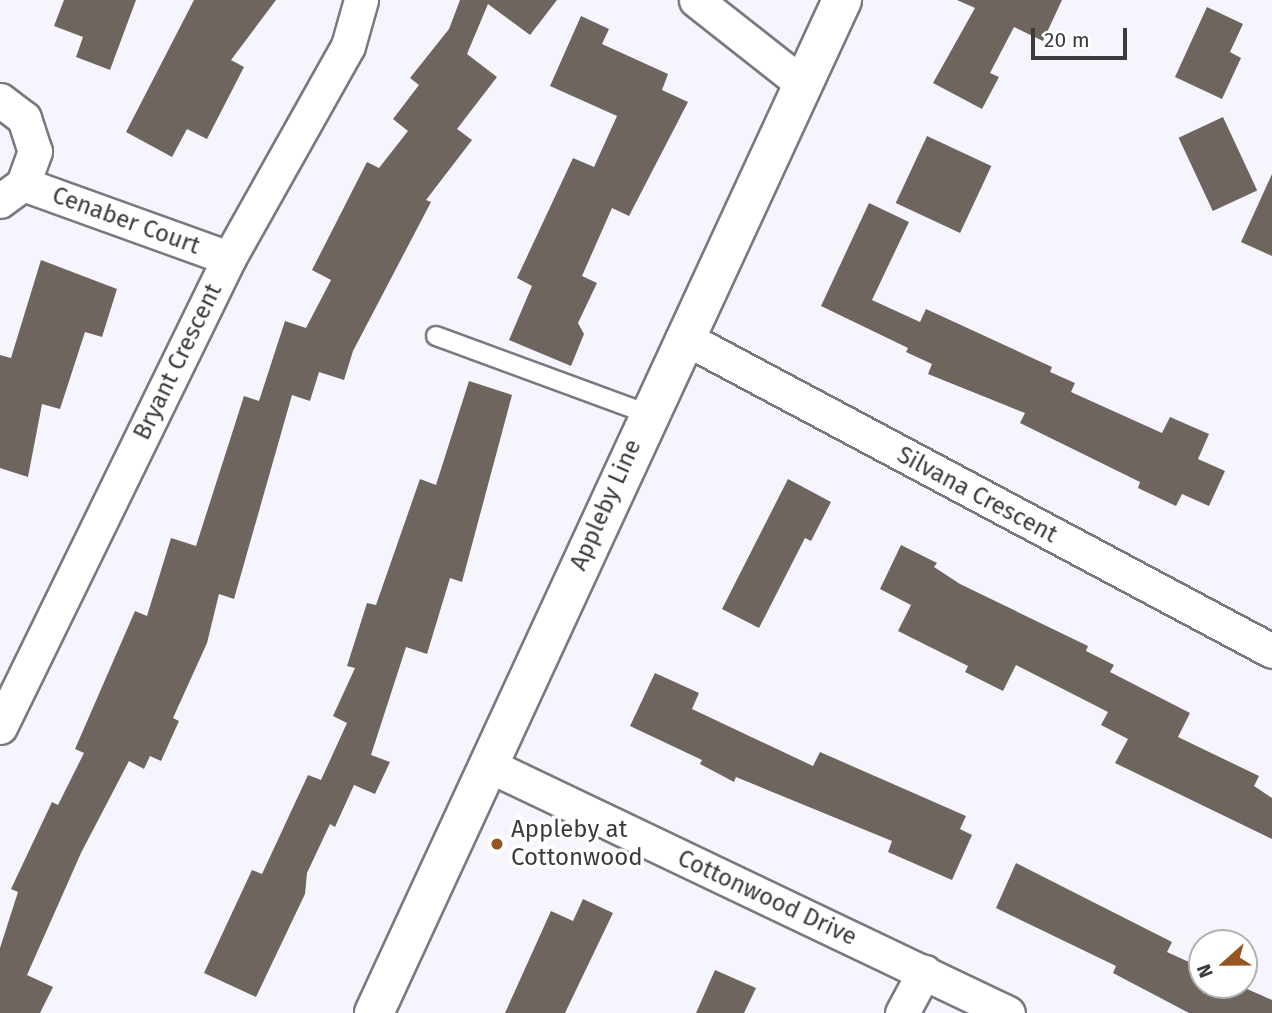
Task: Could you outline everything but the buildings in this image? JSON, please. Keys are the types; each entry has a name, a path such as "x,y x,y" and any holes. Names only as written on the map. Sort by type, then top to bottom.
{"main road":[{"name":"Appleby Line","path":"374,1013 683,337 842,0"}],"street":[{"name":"Bryant Crescent","path":"0,727 229,258 348,46 361,0"},
{"path":"696,0 804,85"},
{"name":"Cenaber Court","path":"0,100 24,118 32,134 32,169 11,192 229,258"},
{"name":"Silvana Crescent","path":"683,337 1272,651"},
{"name":"Cottonwood Drive","path":"488,765 1008,1013"},
{"path":"902,1013 924,972"}],"lane":[{"path":"436,336 648,414"}],"place":[{"name":"Appleby at Cottonwood","path":"497,844"}]}
